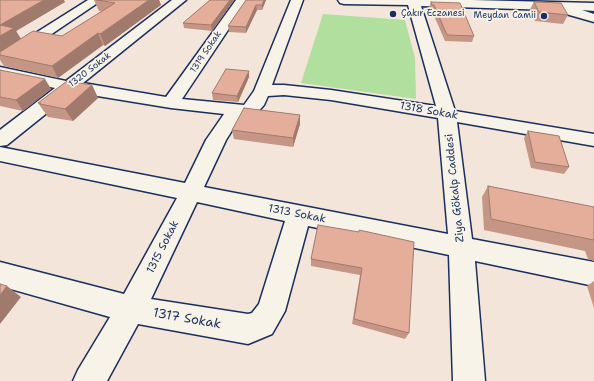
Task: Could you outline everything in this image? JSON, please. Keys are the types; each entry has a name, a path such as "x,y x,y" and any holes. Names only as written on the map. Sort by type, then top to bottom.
{"street":[{"path":"0,61 96,0"},
{"name":"1320 Sokak","path":"0,140 180,0"},
{"name":"1319 Sokak","path":"171,103 242,0"},
{"name":"1315 Sokak","path":"88,381 130,309 191,192 216,140 242,110 255,105 262,91 297,0"},
{"path":"344,0 492,2 553,6 592,17"},
{"name":"Ziya Gökalp Caddesi","path":"413,1 447,114 461,246 469,381"},
{"path":"553,6 573,3 592,17"},
{"path":"0,72 68,86 171,103 242,110"},
{"name":"1318 Sokak","path":"262,91 284,90 330,95 594,140"},
{"name":"1313 Sokak","path":"0,154 594,274"},
{"name":"1317 Sokak","path":"0,274 130,309 248,329 262,324 271,311 299,215"}],"green space":[{"path":"323,14 405,20 415,58 416,99 301,83"}],"building":[{"path":"0,0 44,0 0,25"},
{"path":"97,0 149,0 100,34 98,33 52,66 0,55 0,52 33,31 62,36 115,3"},
{"path":"210,0 230,0 211,25 183,23"},
{"path":"246,0 264,0 262,5 256,5 246,27 228,26"},
{"path":"431,2 460,3 474,36 447,35 434,5 432,5"},
{"path":"534,2 561,3 568,15 539,12"},
{"path":"0,25 14,28 0,36"},
{"path":"226,69 249,71 237,96 212,93"},
{"path":"0,70 45,79 16,100 0,97"},
{"path":"67,81 92,85 65,109 38,103"},
{"path":"244,108 300,115 293,138 232,130"},
{"path":"528,131 559,136 569,167 535,162"},
{"path":"488,186 594,207 594,240 491,219"},
{"path":"318,225 359,232 359,230 414,242 409,333 354,319 362,268 311,259"},
{"path":"0,284 7,286 0,295"}],"place":[{"name":"Çakır Eczanesi","path":"393,14"},
{"name":"Meydan Camii","path":"544,16"}]}
